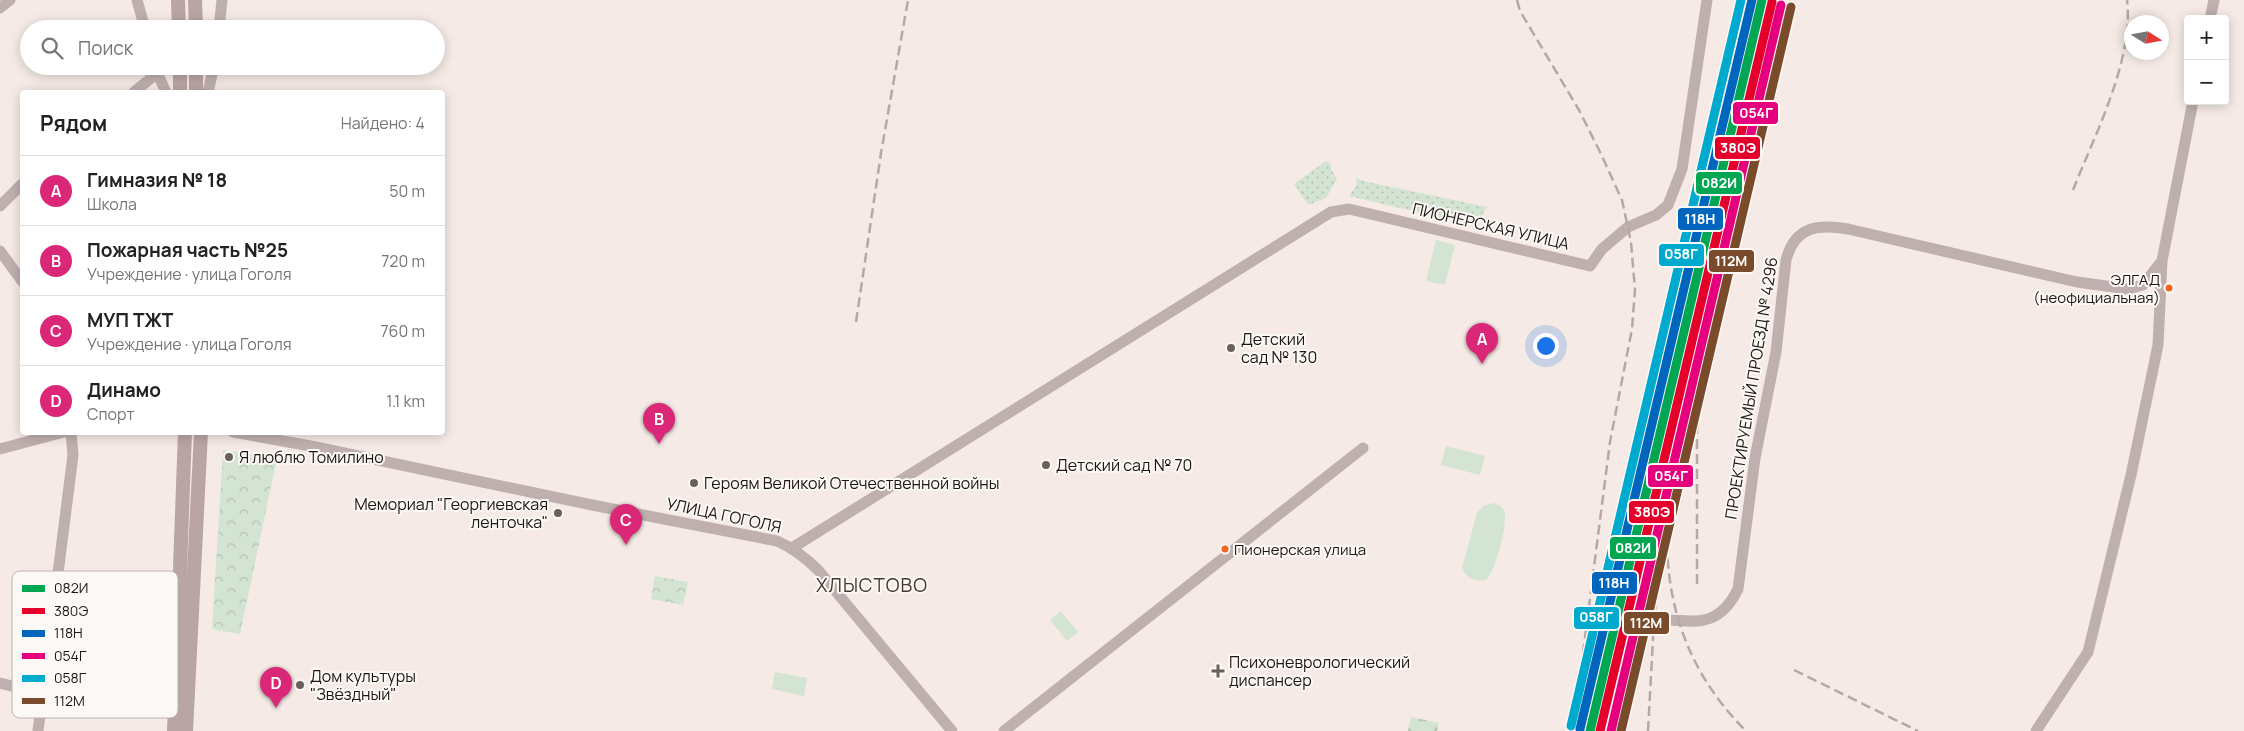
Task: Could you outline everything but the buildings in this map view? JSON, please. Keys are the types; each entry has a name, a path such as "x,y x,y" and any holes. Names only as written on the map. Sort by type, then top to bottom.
{"main road":[{"path":"178,0 179,20"},
{"path":"195,0 196,20"},
{"path":"180,75 180,90"},
{"path":"196,75 196,90"},
{"path":"178,622 185,435"},
{"path":"186,731 201,435"},
{"path":"174,718 174,731"}],"street":[{"path":"0,8 10,0"},
{"path":"137,0 142,20"},
{"path":"220,20 222,0"},
{"name":"ПИОНЕРСКАЯ УЛИЦА","path":"792,548 1331,212 1349,209 1590,266 1602,249 1628,227 1656,215 1668,205 1682,169 1707,0"},
{"path":"2211,15 2214,0"},
{"path":"136,90 150,75"},
{"path":"158,75 165,90"},
{"path":"208,90 212,75"},
{"path":"2036,731 2088,652 2131,475 2158,345 2162,262 2193,105"},
{"path":"0,206 20,186"},
{"name":"ПРОЕКТИРУЕМЫЙ ПРОЕЗД № 4296","path":"1606,731 1621,668 1630,642 1638,630 1654,621 1707,620 1720,614 1731,603 1738,589 1755,458 1776,352 1786,260 1790,247 1799,237 1818,226 1848,229 2077,282 2128,290 2143,285 2162,262"},
{"path":"0,251 20,278"},
{"path":"0,448 55,435"},
{"path":"58,571 73,455 71,435"},
{"name":"УЛИЦА ГОГОЛЯ","path":"250,435 776,541 792,548 818,570 952,731"},
{"path":"1004,731 1362,448"},
{"path":"38,731 40,718"}],"green space":[{"path":"1326,161 1331,163 1331,169 1337,179 1326,198 1308,205 1294,184"},
{"path":"1356,178 1487,207 1476,224 1464,223 1349,196 1357,184"},
{"path":"1436,240 1455,245 1445,285 1426,281"},
{"path":"1446,446 1485,456 1480,475 1441,465"},
{"path":"223,450 277,458 240,634 212,629"},
{"path":"1494,503 1504,510 1505,524 1503,535 1490,576 1486,580 1475,580 1468,577 1462,568 1477,513 1483,506"},
{"path":"655,576 688,582 683,605 651,599"},
{"path":"1061,611 1078,632 1067,641 1050,620"},
{"path":"775,672 807,678 804,696 772,689"},
{"path":"1411,717 1439,723 1437,731 1408,731"}],"railway":[{"path":"856,322 881,153 908,0"},
{"path":"1517,0 1520,11 1579,110 1622,200 1631,242 1635,290 1632,329 1610,442 1573,731"},
{"path":"2073,190 2102,121 2119,72 2128,23 2127,0"},
{"path":"1697,584 1697,385 1700,346"},
{"path":"1673,469 1668,506 1667,542 1669,577 1676,610 1686,642 1701,673 1721,703 1746,731"},
{"path":"1648,731 1654,621 1661,549"},
{"path":"1794,670 1918,731"},
{"path":"1582,705 1589,676"}],"transit line":[{"name":"058Г","path":"1571,726 1741,0"},
{"name":"118Н","path":"1580,729 1752,0"},
{"name":"082И","path":"1590,731 1762,0"},
{"name":"380Э","path":"1600,731 1772,2"},
{"name":"054Г","path":"1611,731 1781,5"},
{"name":"112М","path":"1621,731 1791,7"}],"place":[{"name":"ЭЛГАД (неофициальная)","path":"2169,288"},
{"name":"Детский сад № 130","path":"1231,348"},
{"name":"Гимназия № 18","path":"1482,364"},
{"name":"Пожарная часть №25","path":"659,444"},
{"name":"Я люблю Томилино","path":"229,457"},
{"name":"Детский сад № 70","path":"1046,465"},
{"name":"Героям Великой Отечественной войны","path":"694,483"},
{"name":"Мемориал \"Георгиевская ленточка\"","path":"558,513"},
{"name":"МУП ТЖТ","path":"626,545"},
{"name":"Пионерская улица","path":"1225,549"},
{"name":"Психоневрологический диспансер","path":"1218,671"},
{"name":"Дом культуры \"Звёздный\"","path":"300,685"},
{"name":"Динамо","path":"276,708"}],"district":[{"name":"ХЛЫСТОВО","path":"872,585"}]}
